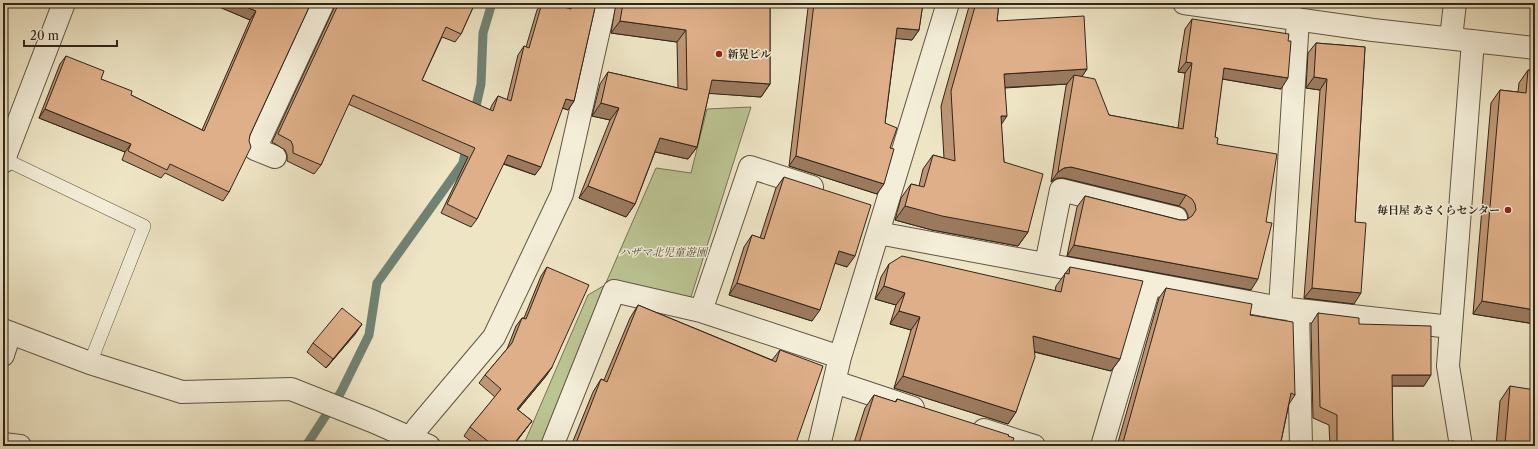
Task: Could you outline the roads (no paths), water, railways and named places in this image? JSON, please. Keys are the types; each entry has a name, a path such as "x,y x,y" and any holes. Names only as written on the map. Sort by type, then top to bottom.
{"street":[{"path":"3,160 64,3"},
{"path":"275,158 247,145 323,3"},
{"path":"420,442 418,427 494,337 562,194 605,3"},
{"path":"820,446 840,357 948,3"},
{"path":"1184,3 1212,5 1373,30 1535,48"},
{"path":"1451,38 1454,3"},
{"path":"1298,19 1289,310 1300,446"},
{"path":"1461,446 1448,366 1473,41"},
{"path":"701,311 750,167 832,193"},
{"path":"1046,264 1061,190 1176,218"},
{"path":"863,203 885,210"},
{"path":"878,232 1289,310 1451,327"},
{"path":"1102,446 1150,284"},
{"path":"552,446 614,291 701,311 840,357"},
{"path":"3,355 6,332 90,363 182,392 292,389 420,442"},
{"path":"834,382 934,414"},
{"path":"964,424 1026,445"},
{"path":"3,444 20,446"}],"lane":[{"path":"3,160 144,226 90,363"}],"waterway":[{"path":"474,115 481,84 483,33 492,3"},
{"path":"306,446 341,392 369,335 377,283 463,163 467,143"}],"place":[{"name":"新晃ビル","path":"719,54"},
{"name":"毎日屋 あさくらセンター","path":"1508,210"}],"park label":[{"name":"ハザマ北児童遊園","path":"663,252"}]}
